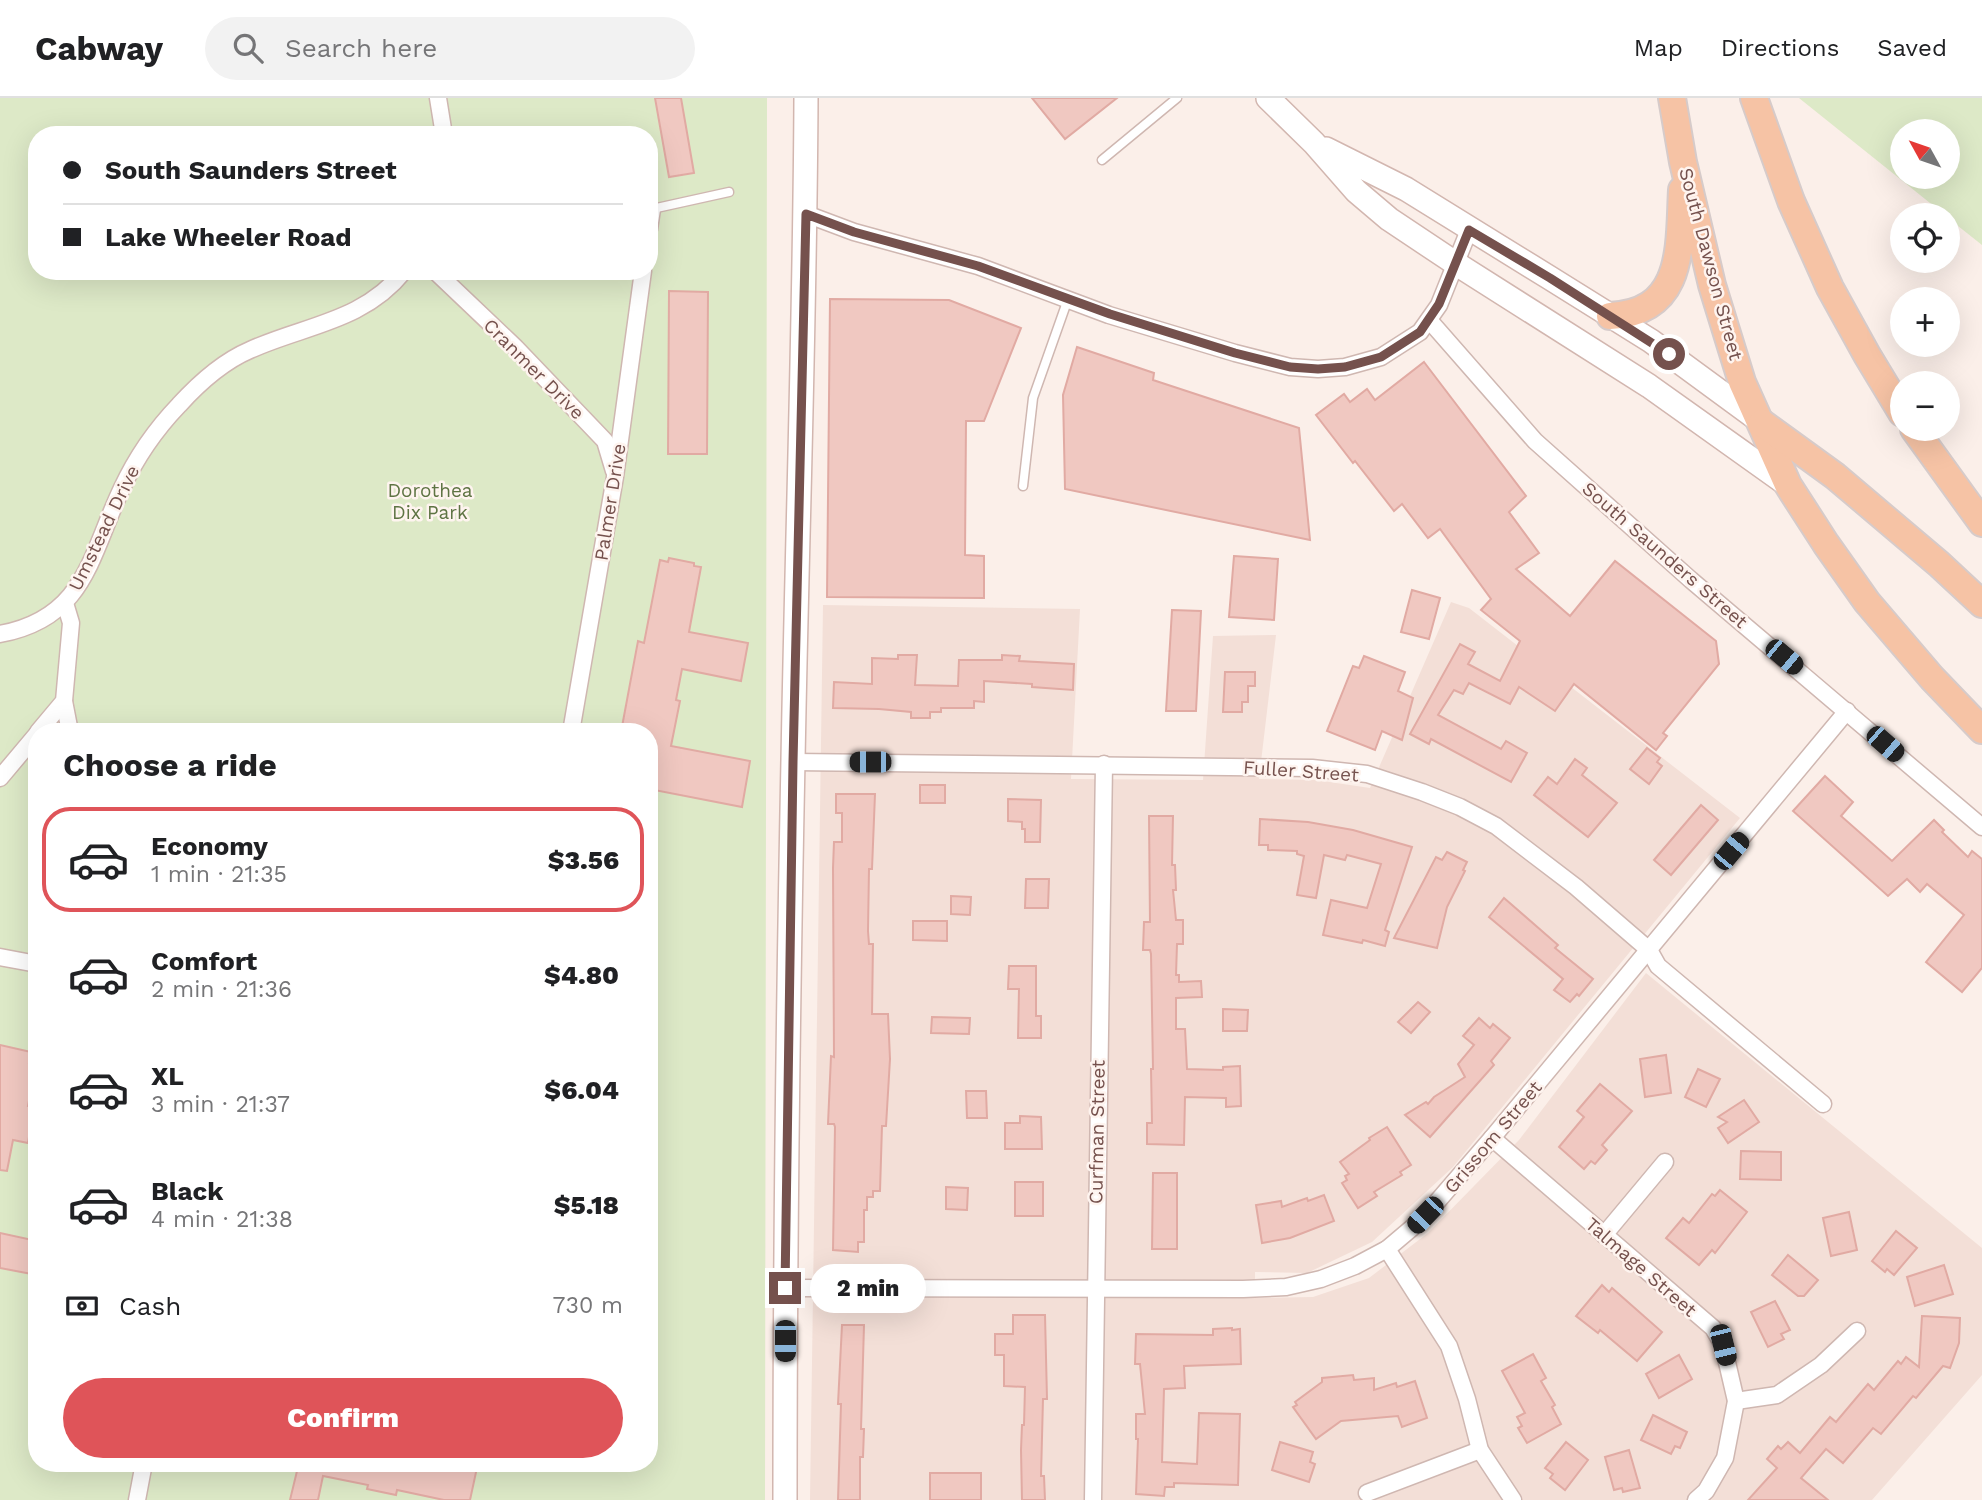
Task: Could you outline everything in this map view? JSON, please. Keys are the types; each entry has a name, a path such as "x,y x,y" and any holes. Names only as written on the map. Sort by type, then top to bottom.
{"main road":[{"path":"785,1500 785,1288 806,98"},
{"path":"1268,98 1314,143 1356,191 1389,219 1455,264 1650,386 1788,485"},
{"name":"South Dawson Street","path":"1672,98 1712,285 1742,382 1788,485 1867,602 1932,678 1982,730"},
{"path":"1754,98 1791,201 1830,288 1890,393"},
{"path":"1314,143 1406,189 1660,347 1835,476 1982,604"},
{"path":"1610,316 1625,315 1650,306 1671,282 1676,260 1684,162"},
{"path":"1923,441 1982,523"}],"street":[{"path":"438,98 443,126"},
{"path":"806,214 854,232 978,266 1110,314 1235,353 1290,367 1308,368 1345,367 1381,357 1420,332 1430,320 1447,288 1469,230"},
{"name":"Umstead Drive","path":"0,634 33,625 50,616 65,603 84,577 122,487 136,461 170,415 206,378 250,349 359,309 395,280"},
{"name":"Cranmer Drive","path":"444,280 516,348 605,441 615,477"},
{"name":"Palmer Drive","path":"573,723 615,477 642,280"},
{"name":"South Saunders Street","path":"1430,320 1535,441 1691,580 1982,827"},
{"path":"65,603 71,623 64,701 68,723"},
{"path":"46,723 64,701"},
{"name":"Grissom Street","path":"785,1288 1286,1287 1321,1279 1355,1266 1387,1249 1436,1203 1492,1138 1847,711"},
{"path":"0,778 28,744"},
{"name":"Fuller Street","path":"793,762 1312,768 1367,775 1422,792 1460,807 1496,826 1576,887 1649,950 1658,965 1823,1104"},
{"name":"Curfman Street","path":"1093,1500 1104,764"},
{"path":"0,957 28,962"},
{"name":"Talmage Street","path":"1492,1138 1713,1328 1723,1345 1736,1401 1725,1458 1706,1491 1696,1500"},
{"path":"1604,1235 1665,1162"},
{"path":"1387,1249 1449,1346 1467,1399 1480,1450 1513,1500"},
{"path":"1736,1401 1777,1395 1821,1365 1857,1331"},
{"path":"1367,1493 1480,1450"},
{"path":"137,1500 142,1472"}],"lane":[{"path":"1102,160 1177,98"},
{"path":"658,208 729,192"},
{"path":"1023,486 1033,398 1068,299"}],"shaded area":[{"path":"1451,602 1469,608 1740,818 1453,1167 1372,1242 1307,1273 1255,1272 1255,1298 1313,1297 1369,1278 1428,1233 1519,1140 1646,973 1982,1248 1982,1375 1872,1500 810,1500 823,605 1080,609 1071,779 1203,780 1213,636 1276,635 1259,779 1316,780 1370,788"}],"green space":[{"name":"Dorothea Dix Park","path":"0,98 767,98 765,1500 0,1500"},
{"path":"1799,98 1982,98 1982,245 1960,228 1960,203 1930,203 1913,189 1960,189 1960,119 1890,119 1890,171"}],"building":[{"path":"655,98 681,98 694,173 669,177"},
{"path":"1032,98 1117,98 1065,139"},
{"path":"669,291 708,292 707,454 668,454"},
{"path":"830,299 949,300 1021,328 984,421 966,421 965,555 984,556 984,598 827,597"},
{"path":"1077,347 1154,373 1153,380 1299,428 1310,540 1065,489 1063,395"},
{"path":"1424,362 1526,496 1509,512 1539,553 1516,569 1570,616 1615,561 1716,641 1719,664 1663,733 1667,736 1656,750 1574,684 1555,711 1519,687 1510,704 1469,683 1463,694 1454,690 1438,715 1501,749 1506,741 1527,753 1511,782 1431,739 1429,744 1410,734 1460,644 1475,652 1468,664 1500,681 1520,641 1481,610 1491,599 1440,529 1428,538 1402,504 1394,511 1316,415 1344,394 1350,402 1367,389 1375,400"},
{"path":"1234,556 1278,559 1274,620 1229,617"},
{"path":"669,558 701,567 689,632 748,643 741,681 682,669 676,700 680,701 671,746 750,761 742,807 658,791 658,723 623,723 638,641 644,643 660,560 668,562"},
{"path":"1412,590 1440,598 1429,639 1401,632"},
{"path":"1172,610 1201,611 1196,711 1166,711"},
{"path":"898,655 917,655 915,685 958,686 959,660 1002,660 1002,655 1020,656 1019,661 1074,664 1073,690 984,681 984,702 974,701 974,708 941,708 941,712 930,712 930,718 911,718 911,712 833,708 834,682 872,684 872,658 898,659"},
{"path":"1364,656 1405,672 1398,691 1413,698 1402,740 1382,731 1375,750 1327,731 1353,666 1359,668"},
{"path":"1225,672 1255,672 1255,686 1248,686 1248,702 1242,702 1242,712 1223,712"},
{"path":"1647,748 1660,758 1657,762 1662,766 1649,784 1630,769"},
{"path":"1575,759 1587,768 1582,775 1617,803 1588,837 1534,795 1548,777 1557,784"},
{"path":"1825,776 1853,802 1841,816 1892,861 1934,820 1944,830 1942,832 1968,857 1972,851 1982,859 1982,968 1962,992 1926,962 1964,915 1927,884 1920,892 1907,879 1888,896 1793,811"},
{"path":"920,785 945,785 945,803 920,803"},
{"path":"836,794 875,794 872,869 869,869 868,931 869,944 873,944 872,1014 888,1014 890,1059 886,1126 882,1126 880,1191 873,1191 873,1197 867,1197 867,1210 864,1210 864,1242 858,1242 858,1252 833,1250 835,1127 834,1124 828,1124 831,1056 834,1057 833,868 834,842 842,842 842,813 836,813"},
{"path":"1008,799 1041,800 1040,842 1025,842 1022,822 1008,821"},
{"path":"1701,805 1718,820 1671,875 1654,860"},
{"path":"1149,816 1173,816 1172,865 1175,865 1176,890 1173,890 1176,920 1183,920 1183,944 1177,944 1176,975 1179,975 1179,982 1201,981 1202,997 1176,998 1176,1029 1185,1029 1187,1069 1223,1070 1223,1067 1240,1066 1241,1106 1226,1107 1226,1098 1185,1097 1184,1145 1147,1144 1147,1123 1152,1123 1153,1069 1151,954 1150,950 1143,950 1144,922 1150,922"},
{"path":"1260,819 1308,822 1353,830 1412,847 1385,930 1389,932 1385,946 1323,935 1331,900 1367,908 1381,864 1347,855 1345,860 1324,855 1316,898 1297,895 1304,856 1297,854 1297,851 1268,850 1268,845 1259,845"},
{"path":"1447,852 1467,862 1447,907 1437,948 1394,938 1436,857 1442,860"},
{"path":"1026,879 1049,879 1048,908 1025,908"},
{"path":"951,896 971,897 970,915 951,914"},
{"path":"1504,898 1558,945 1555,948 1593,979 1579,996 1577,994 1570,1002 1554,990 1563,979 1489,917"},
{"path":"913,921 947,921 947,941 913,940"},
{"path":"1009,966 1036,966 1036,1016 1041,1016 1041,1038 1018,1038 1019,989 1008,989"},
{"path":"1418,1002 1430,1012 1411,1033 1398,1022"},
{"path":"1223,1009 1248,1010 1247,1031 1223,1031"},
{"path":"932,1017 970,1018 969,1034 931,1033"},
{"path":"1479,1018 1490,1028 1493,1024 1510,1038 1491,1061 1494,1065 1430,1137 1405,1115 1426,1102 1428,1104 1434,1097 1465,1077 1458,1064 1474,1045 1463,1036"},
{"path":"0,1045 28,1051 28,1143 13,1140 7,1171 0,1170"},
{"path":"1666,1055 1671,1093 1645,1097 1640,1059"},
{"path":"1698,1069 1720,1079 1706,1107 1685,1097"},
{"path":"1600,1084 1632,1111 1602,1145 1607,1150 1595,1164 1591,1161 1584,1169 1559,1147 1584,1117 1577,1111"},
{"path":"966,1091 986,1091 987,1118 967,1118"},
{"path":"1744,1100 1759,1122 1728,1143 1718,1128 1727,1122 1718,1117"},
{"path":"1020,1116 1041,1117 1042,1149 1005,1149 1005,1123 1020,1123"},
{"path":"1387,1127 1411,1165 1400,1172 1402,1175 1374,1192 1377,1196 1358,1208 1342,1183 1347,1180 1345,1176 1349,1174 1340,1162"},
{"path":"1741,1151 1781,1152 1781,1180 1740,1179"},
{"path":"1153,1173 1177,1173 1177,1249 1152,1249"},
{"path":"1015,1182 1043,1182 1043,1216 1015,1216"},
{"path":"946,1187 968,1188 967,1210 946,1209"},
{"path":"1720,1190 1747,1212 1715,1253 1712,1250 1699,1265 1666,1238 1683,1218 1689,1223 1712,1194 1715,1196"},
{"path":"1324,1195 1334,1221 1290,1238 1262,1243 1256,1205 1281,1201 1282,1207"},
{"path":"1849,1212 1857,1250 1831,1256 1823,1218"},
{"path":"1896,1231 1917,1248 1894,1275 1887,1269 1885,1272 1872,1261"},
{"path":"0,1233 28,1239 28,1273 0,1268"},
{"path":"1788,1255 1818,1280 1804,1296 1798,1296 1772,1275"},
{"path":"1944,1265 1953,1294 1915,1306 1907,1277"},
{"path":"1602,1285 1609,1292 1612,1288 1662,1332 1637,1361 1600,1330 1598,1333 1576,1316"},
{"path":"1775,1301 1790,1330 1781,1334 1784,1339 1768,1347 1751,1312"},
{"path":"1013,1315 1045,1315 1047,1399 1043,1399 1041,1476 1044,1476 1045,1500 1022,1500 1021,1450 1025,1387 1004,1386 1004,1355 995,1355 995,1334 1013,1334"},
{"path":"1922,1316 1960,1318 1959,1343 1950,1368 1943,1366 1881,1434 1873,1428 1843,1463 1826,1449 1801,1478 1828,1500 1748,1500 1777,1468 1767,1459 1778,1446 1781,1449 1788,1442 1800,1453 1830,1417 1836,1422 1868,1384 1874,1390 1898,1361 1901,1364 1906,1357 1919,1367"},
{"path":"842,1325 864,1325 861,1429 864,1429 863,1457 860,1457 860,1500 838,1500 841,1404 838,1404"},
{"path":"1213,1329 1240,1329 1241,1364 1184,1366 1185,1388 1164,1389 1162,1462 1197,1464 1199,1413 1240,1414 1238,1485 1174,1483 1174,1487 1165,1487 1164,1496 1136,1494 1136,1414 1145,1414 1140,1364 1135,1364 1136,1334 1213,1335"},
{"path":"1533,1354 1546,1378 1541,1381 1555,1405 1552,1407 1561,1424 1527,1443 1518,1428 1522,1426 1517,1417 1525,1413 1502,1371"},
{"path":"1679,1355 1692,1379 1659,1398 1646,1374"},
{"path":"1353,1375 1354,1380 1374,1378 1374,1390 1396,1383 1397,1387 1415,1381 1427,1418 1402,1427 1398,1416 1341,1421 1316,1439 1293,1407 1297,1405 1295,1402 1322,1382 1322,1378"},
{"path":"1653,1415 1687,1432 1680,1448 1675,1446 1671,1454 1641,1440"},
{"path":"1280,1442 1313,1452 1310,1462 1315,1464 1309,1482 1272,1470"},
{"path":"1566,1442 1588,1460 1565,1490 1550,1478 1553,1474 1545,1468"},
{"path":"1629,1450 1640,1488 1623,1492 1622,1488 1614,1490 1605,1457"},
{"path":"297,1472 476,1472 470,1500 444,1500 397,1490 396,1495 367,1489 368,1485 323,1476 318,1500 290,1500"},
{"path":"930,1473 981,1473 981,1500 930,1500"}],"route":[{"path":"785,1288 793,762 806,214 854,232 978,266 1110,314 1235,353 1290,367 1318,369 1345,367 1381,357 1420,332 1430,320 1447,288 1469,230 1669,354"}]}
